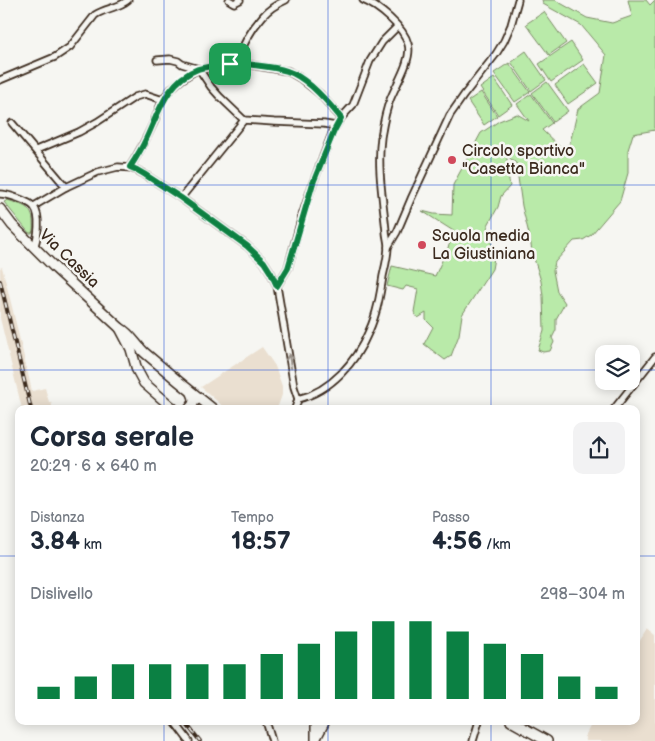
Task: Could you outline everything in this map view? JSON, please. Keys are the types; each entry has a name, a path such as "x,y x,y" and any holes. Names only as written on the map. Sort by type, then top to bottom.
{"main road":[{"name":"Via Cassia","path":"0,209 12,225 67,280 130,335 139,347 208,405"},
{"name":"Via Cassia","path":"120,328 144,383 169,405"},
{"path":"140,376 140,370 144,363 155,361"},
{"path":"192,393 195,400 193,405"},
{"path":"316,725 316,740"},
{"path":"316,740 322,725"},
{"path":"518,725 546,741"}],"street":[{"path":"0,80 55,57 70,47 95,15 124,4 128,0"},
{"path":"229,0 234,3 240,0"},
{"path":"240,63 239,57 241,52 262,16 286,0"},
{"path":"298,399 310,396 339,376 364,343 377,307 388,247 380,163 381,139 386,110 409,52 407,40 397,27 382,11 363,0"},
{"path":"388,247 398,232 411,199 450,115 504,41 518,0"},
{"path":"277,286 288,268 313,183 336,126 354,102 366,70 376,51 397,27"},
{"path":"157,60 170,59 199,69 211,88 244,120 336,126"},
{"path":"130,167 146,140 163,100 182,79 199,69 240,63 280,69 296,75 320,94 341,118"},
{"path":"36,150 79,132 135,97 145,94 163,100"},
{"path":"181,198 244,120"},
{"path":"12,123 66,187"},
{"path":"34,206 88,176 108,169 130,167 181,198 255,252 271,273 277,286 294,387 298,399 296,405"},
{"path":"0,194 8,195 34,206 37,212 38,231 34,247"},
{"path":"617,405 655,357"},
{"path":"177,725 189,741"},
{"path":"267,725 272,741"},
{"path":"473,741 478,725"}],"shaded area":[{"path":"2,267 32,391 45,388 49,402 52,405 21,405 0,318 0,268"},
{"path":"262,347 275,366 282,386 282,395 278,405 221,405 201,387"},
{"path":"647,629 655,635 655,741 586,741 585,736 591,725 640,725 640,640"}],"green space":[{"path":"542,0 555,0 587,18 612,23 632,16 628,0 646,0 650,5 655,0 655,130 633,134 628,150 628,173 620,201 591,235 583,240 574,241 555,262 553,271 557,291 565,303 556,319 556,330 552,338 554,342 550,351 543,352 538,350 544,331 541,281 532,252 522,206 516,163 507,156 510,186 501,196 498,207 488,225 494,258 492,269 462,315 459,335 451,356 445,360 424,344 433,327 426,320 426,313 418,318 414,312 418,289 406,286 403,290 387,286 392,266 435,276 455,232 422,211 452,215 453,185 481,133 499,121 517,114 529,121 517,104 531,94 552,123 542,130 562,149 570,143 578,109 600,93 606,55 581,25 543,4"},
{"path":"544,12 566,43 549,55 526,24"},
{"path":"571,42 583,60 551,82 539,64"},
{"path":"526,51 546,80 531,91 511,62"},
{"path":"509,63 530,92 515,102 494,73"},
{"path":"584,64 598,83 568,104 555,85"},
{"path":"494,78 512,105 498,115 480,88"},
{"path":"547,82 568,111 553,122 532,93"},
{"path":"481,92 497,116 484,125 468,101"},
{"path":"8,200 24,206 30,211 33,220 32,233 29,233 4,202"}],"railway":[{"path":"0,281 30,405"},
{"path":"187,725 200,741"}],"place":[{"name":"Circolo sportivo \"Casetta Bianca\"","path":"452,160"},
{"name":"Scuola media La Giustiniana","path":"422,245"}],"route":[{"path":"240,63 288,71 320,94 341,118 313,183 288,268 277,286 275,279 264,262 255,252 181,198 130,167 146,140 163,100 175,85 199,69 230,64 240,63"}]}
